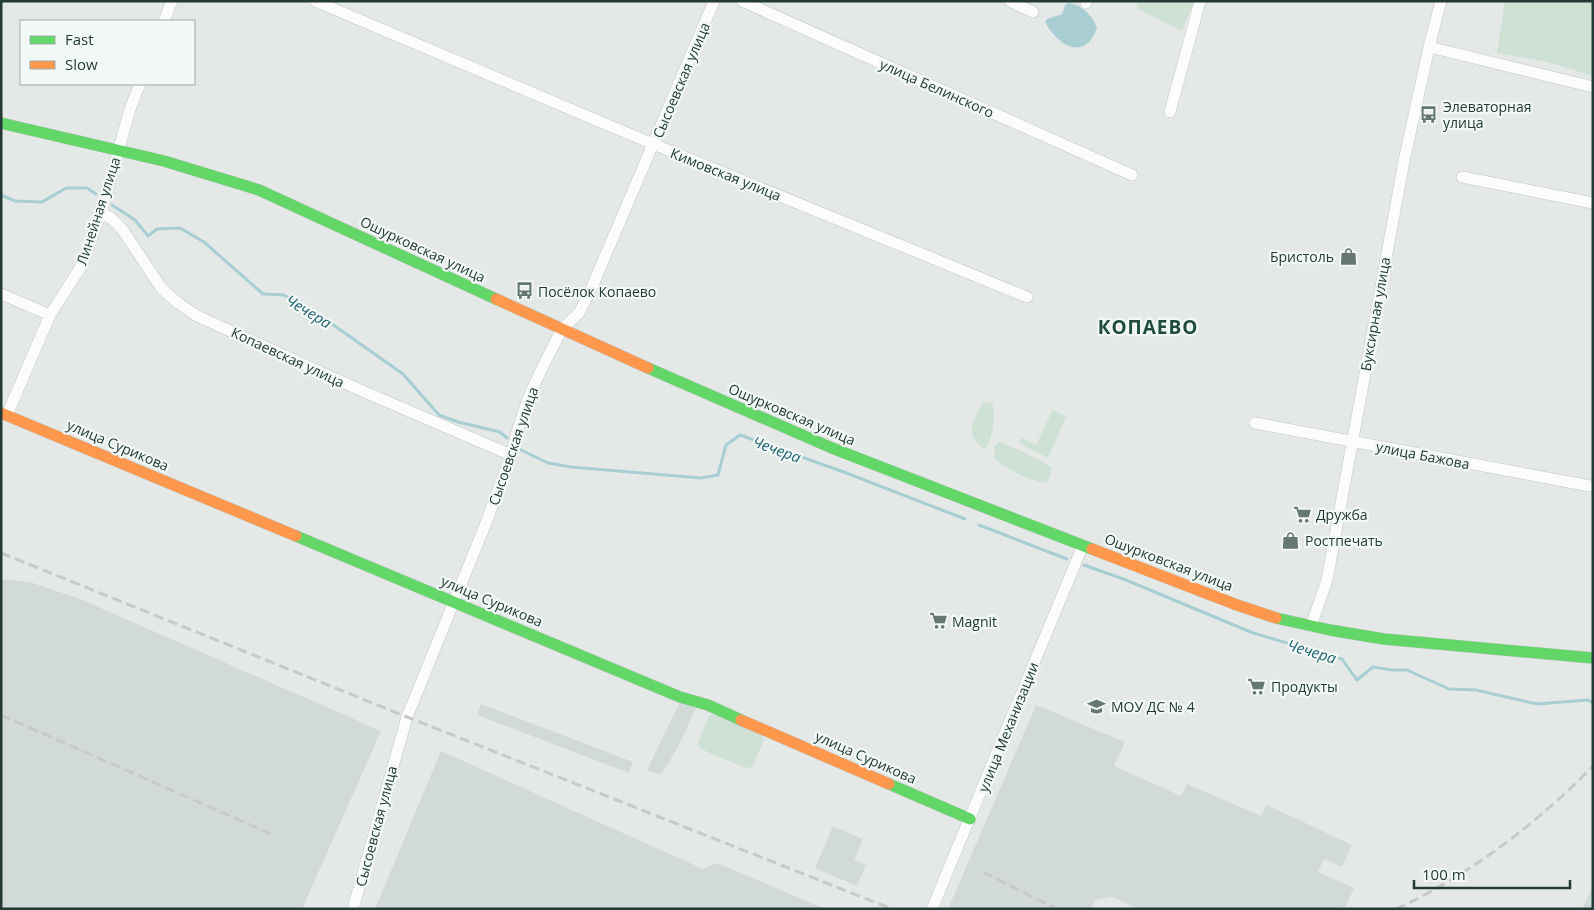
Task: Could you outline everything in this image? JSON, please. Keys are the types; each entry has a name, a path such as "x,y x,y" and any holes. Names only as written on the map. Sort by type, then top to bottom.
{"street":[{"path":"164,20 172,1"},
{"name":"Кимовская улица","path":"315,1 653,144 1027,297"},
{"name":"Сысоевская улица","path":"353,909 407,717 486,523 530,396 562,329 579,313 592,288 714,1"},
{"name":"улица Белинского","path":"742,1 1132,175"},
{"path":"1010,1 1033,12"},
{"path":"1170,112 1200,1"},
{"name":"Буксирная улица","path":"1311,626 1327,580 1404,161 1441,1"},
{"path":"1429,47 1593,86"},
{"name":"Линейная улица","path":"4,414 50,315 82,266 101,213 117,151 140,85"},
{"name":"Ошурковская улица","path":"1,123 189,168 227,178 259,190 562,329 776,424 1271,617 1384,639 1593,658"},
{"path":"1462,177 1593,203"},
{"name":"Копаевская улица","path":"101,213 111,218 122,228 162,289 197,316 351,386 511,455"},
{"path":"1,294 50,315"},
{"name":"улица Сурикова","path":"4,414 680,697 708,705 970,820"},
{"name":"улица Бажова","path":"1255,423 1590,486"},
{"name":"улица Механизации","path":"932,909 1083,545"}],"shaded area":[{"path":"1,579 30,582 80,599 381,731 302,909 1,909"},
{"path":"681,700 696,708 677,749 661,775 647,770"},
{"path":"481,704 633,762 629,773 477,715"},
{"path":"1036,705 1125,742 1114,766 1181,796 1187,784 1261,816 1267,805 1352,845 1342,867 1324,859 1318,872 1354,888 1346,906 1338,909 1135,909 1113,897 1095,900 1091,909 948,909"},
{"path":"441,751 703,869 717,863 825,909 375,909"},
{"path":"833,826 863,839 854,860 866,865 857,886 815,868"},
{"path":"1593,886 1593,909 1582,909"}],"green space":[{"path":"1139,1 1194,1 1182,31 1138,9"},
{"path":"1505,1 1593,1 1593,76 1548,62 1497,53"},
{"path":"992,402 993,427 985,450 974,439 972,428 982,403"},
{"path":"1053,409 1066,417 1048,458 1019,443 1021,438 1036,445"},
{"path":"999,441 1035,457 1052,468 1046,483 1032,480 1019,474 995,459 994,448"},
{"path":"715,713 760,733 764,740 752,767 745,768 701,749 698,743 709,716"}],"water":[{"path":"1069,3 1078,6 1086,12 1093,19 1097,28 1086,45 1071,47 1057,38 1045,22 1047,19 1062,14 1065,5"}],"waterway":[{"name":"Чечера","path":"1,195 15,201 42,202 66,188 87,188 96,194"},
{"name":"Чечера","path":"112,205 135,220 148,236 157,229 180,228 204,242 263,294 284,295 315,312 403,374 439,415 458,422 500,432 507,438"},
{"name":"Чечера","path":"519,449 548,463 571,467 701,478 718,475 726,445 740,435 841,471 965,519"},
{"name":"Чечера","path":"979,525 1067,559"},
{"name":"Чечера","path":"1084,565 1126,580 1253,633 1342,659 1357,680 1373,667 1407,670 1449,689 1476,690 1537,704 1588,700 1593,703"}],"railway":[{"path":"1,553 407,717 892,909"},
{"path":"1,715 271,834"},
{"path":"1396,909 1449,881 1501,846 1526,827 1593,766"},
{"path":"983,872 1057,909"}],"traffic: fast":[{"path":"1,123 164,161 259,190 496,299"},
{"path":"648,368 832,448 1092,549"},
{"path":"296,536 680,697 708,705 741,720"},
{"path":"1276,618 1384,639 1593,658"},
{"path":"889,784 970,819"}],"traffic: slow":[{"path":"496,299 648,368"},
{"path":"1,413 296,536"},
{"path":"1092,549 1237,605 1276,618"},
{"path":"741,720 889,784"}],"place":[{"name":"Элеваторная улица","path":"1429,114"},
{"name":"Бристоль","path":"1348,256"},
{"name":"Посёлок Копаево","path":"524,291"},
{"name":"Дружба","path":"1302,514"},
{"name":"Ростпечать","path":"1291,540"},
{"name":"Magnit","path":"938,621"},
{"name":"Продукты","path":"1257,686"},
{"name":"МОУ ДС № 4","path":"1097,706"}],"district":[{"name":"КОПАЕВО","path":"1148,327"}]}
